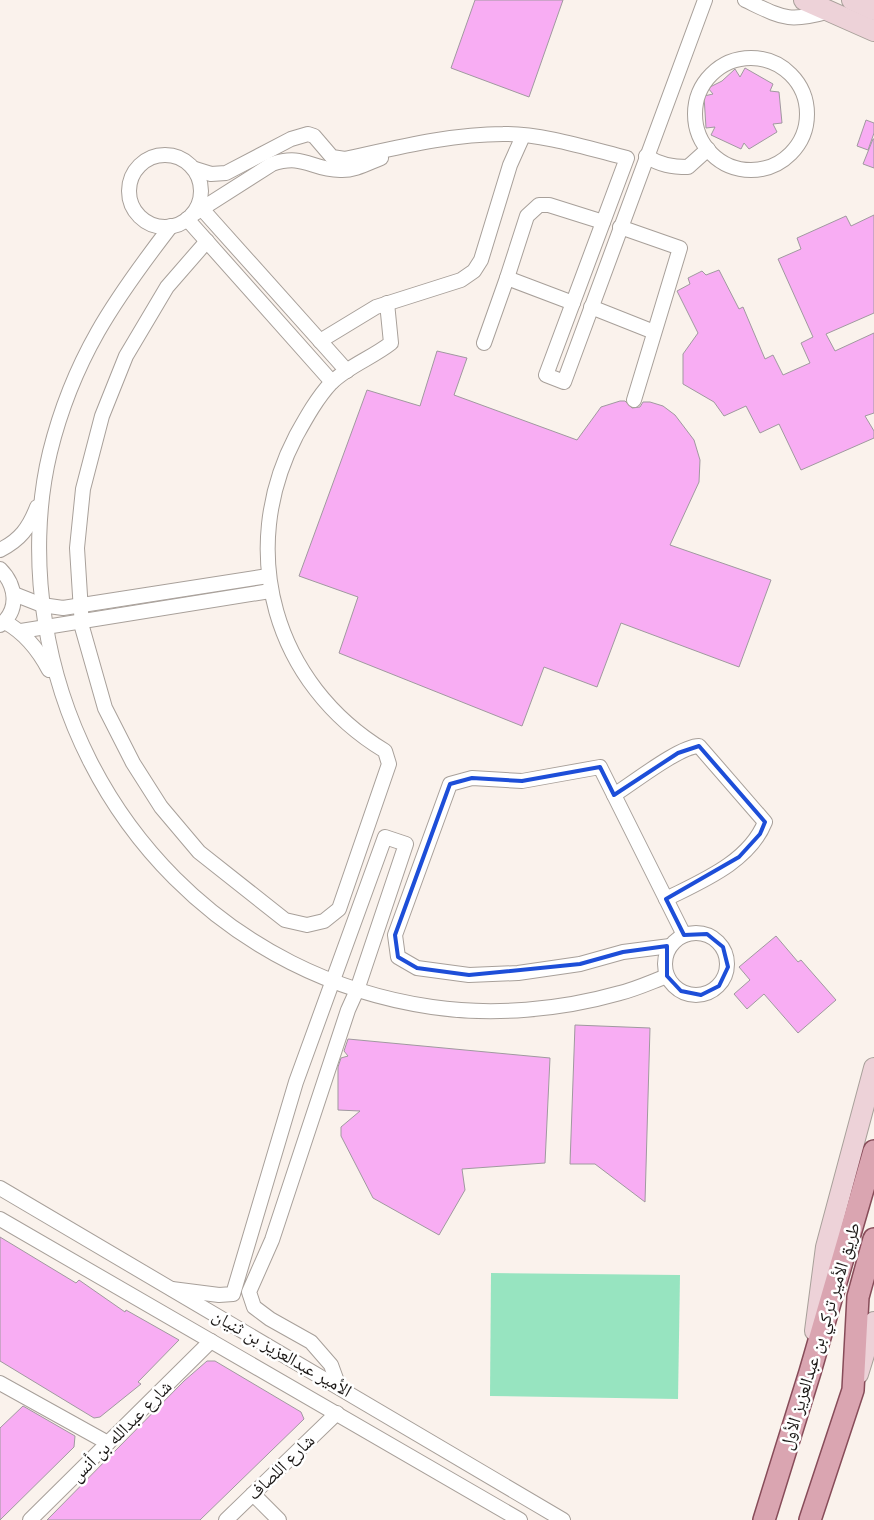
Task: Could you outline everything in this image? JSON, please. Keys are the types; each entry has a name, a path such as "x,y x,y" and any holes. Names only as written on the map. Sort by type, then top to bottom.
{"main road":[{"path":"804,0 874,31"},
{"path":"852,0 874,10"},
{"path":"810,1372 826,1247 874,1068"},
{"name":"طريق الأمير تركي بن عبدالعزيز الأول","path":"764,1520 810,1372 874,1151"},
{"name":"طريق الأمير تركي بن عبدالعزيز الأول","path":"810,1520 853,1390 858,1297 874,1239"},
{"path":"853,1390 874,1322"}],"street":[{"path":"194,169 211,174 226,173 291,138 308,134 314,136 332,157 344,159 462,137 505,134 565,142 627,158 546,375 564,382 705,0"},
{"path":"745,0 780,17 803,19 830,11"},
{"path":"748,57 767,60 783,68 796,81 805,98 807,116 803,134 794,150 780,162 763,169 744,170 727,164 708,149 701,138 695,121 696,102 703,85 714,71 730,61 748,57"},
{"path":"320,341 376,307 461,280 474,271 481,260 510,165 523,136"},
{"path":"417,145 351,170 330,169 294,159 272,164 194,214 171,226 123,289 85,353 59,418 49,455 44,488 39,560 42,605 52,664 76,732 108,794 150,853 173,878 203,905 261,946 292,965 357,990 434,1007 510,1010 542,1008 620,993 667,976"},
{"path":"646,156 657,163 673,167 688,167 708,149"},
{"path":"171,226 154,225 140,216 130,196 133,174 147,159 162,155 178,156 194,169 200,180 202,192 194,214"},
{"path":"484,342 507,278 526,216 539,205 550,205 603,222"},
{"path":"194,214 207,241 332,382"},
{"path":"194,214 320,341 346,371"},
{"path":"620,227 680,248 634,400"},
{"path":"207,241 167,287 126,356 102,416 83,489 77,548 82,622 105,708 133,763 161,807 198,852 244,890 285,920 307,925 324,921 339,909 389,764 385,751 364,739 324,701 304,672 282,630 270,591 268,576 269,513 284,460 307,414 332,382 391,343 388,303"},
{"path":"507,278 573,303"},
{"path":"591,307 654,332"},
{"path":"0,550 20,539 31,524 44,488"},
{"path":"0,569 7,576 14,594 11,611 2,624 21,631 270,591"},
{"path":"14,594 42,605 63,608 268,576"},
{"path":"21,631 41,655 63,698"},
{"path":"614,795 678,753 691,746 699,746 765,822 760,834 739,857 703,880 666,899"},
{"path":"670,946 623,952 580,964 518,973 469,975 416,968 398,957 395,935 439,809 450,784 472,778 522,781 600,767 684,934"},
{"path":"172,1289 219,1295 233,1294 296,1082 385,838 406,844 357,990 348,1010 274,1234 249,1292 254,1307 270,1320 311,1342 331,1365 339,1387"},
{"path":"697,932 707,934 716,939 727,957 725,977 719,986 711,992 690,995 680,991 667,976 666,955 670,946 684,934 697,932"},
{"name":"الأمير عبدالعزيز بن ثنيان","path":"0,1188 563,1520"},
{"name":"الأمير عبدالعزيز بن ثنيان","path":"0,1219 520,1520"},
{"path":"254,1223 274,1234"},
{"name":"شارع عبدالله بن أنس","path":"30,1520 211,1341"},
{"path":"0,1383 108,1443"},
{"name":"شارع اللصاف","path":"226,1520 336,1414"},
{"path":"253,1494 279,1520"}],"highlighted area":[{"path":"699,746 765,822 760,834 739,857 666,899 684,935 707,934 723,947 728,967 719,986 701,995 681,991 667,976 667,946 623,952 580,964 469,975 417,968 398,957 395,935 450,784 472,778 522,781 600,767 614,795 678,753"}],"green space":[{"path":"491,1273 680,1275 678,1399 490,1396"}],"building":[{"path":"475,0 563,0 529,97 451,68"},
{"path":"745,68 773,84 770,91 779,92 782,123 773,124 777,132 749,149 744,143 741,149 711,135 715,127 706,128 704,96 713,94 708,88 722,81 735,69 740,77"},
{"path":"866,120 874,123 874,133 868,150 857,146"},
{"path":"874,139 874,168 863,164"},
{"path":"874,215 874,313 826,334 835,351 874,333 874,413 865,416 874,431 874,438 801,470 779,424 760,433 746,406 724,416 714,402 683,384 683,354 698,333 677,291 690,284 688,278 702,271 706,275 719,270 739,309 743,307 765,359 773,355 783,375 810,363 801,343 813,337 778,259 801,249 797,238 846,216 851,226"},
{"path":"437,351 467,358 454,395 577,440 601,407 620,401 625,401 632,408 640,407 643,402 650,402 663,406 675,415 694,440 700,460 699,482 670,545 771,580 739,667 621,623 597,687 544,667 522,726 339,653 358,597 299,576 367,390 420,406"},
{"path":"776,936 798,962 801,960 836,1000 798,1033 764,994 747,1009 734,994 750,980 739,967"},
{"path":"575,1025 650,1028 645,1202 595,1164 570,1164"},
{"path":"348,1039 550,1058 545,1163 462,1169 465,1190 439,1235 373,1198 341,1136 341,1127 360,1111 338,1110 338,1067 341,1058 348,1056 344,1051"},
{"path":"0,1237 76,1283 79,1280 125,1312 126,1310 179,1340 138,1382 141,1384 100,1417 94,1418 0,1361"},
{"path":"207,1361 215,1361 301,1412 304,1419 200,1520 47,1520 184,1381"},
{"path":"23,1406 75,1436 74,1447 0,1520 0,1428"}]}
